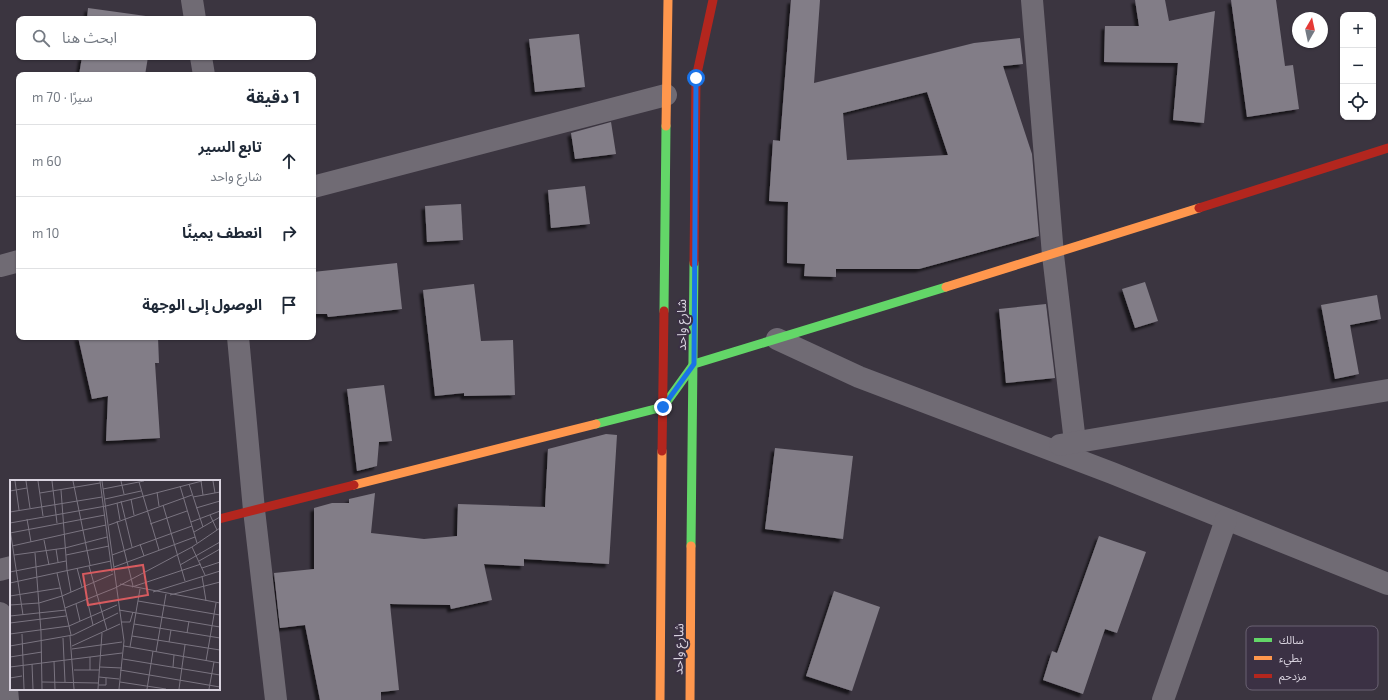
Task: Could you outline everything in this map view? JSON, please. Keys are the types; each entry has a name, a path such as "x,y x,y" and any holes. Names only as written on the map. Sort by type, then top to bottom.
{"street":[{"path":"192,0 195,16"},
{"name":"شارع واحد","path":"660,700 668,0"},
{"name":"شارع واحد","path":"690,700 696,78 713,0"},
{"path":"1032,0 1053,255 1075,442"},
{"path":"202,60 204,72"},
{"path":"316,186 666,95"},
{"path":"220,518 663,407 694,364 1053,255 1388,148"},
{"path":"0,266 16,262"},
{"path":"777,339 859,377 1046,448 1388,584"},
{"path":"238,340 254,510 276,700"},
{"path":"1046,448 1388,390"},
{"path":"1164,700 1226,520"},
{"path":"0,570 10,567"},
{"path":"0,613 8,700"}],"building":[{"path":"791,0 820,0 814,83 974,43 1020,38 1023,64 1003,66 1032,154 1039,236 919,269 836,269 836,277 804,276 805,264 787,263 788,202 769,201 773,140 780,141","holes":["927,92 948,155 847,160 843,113"]},
{"path":"1135,0 1165,0 1169,21 1215,11 1204,123 1173,120 1178,63 1104,62 1105,26 1139,26"},
{"path":"1231,0 1276,0 1285,66 1293,65 1299,109 1247,117"},
{"path":"88,8 146,16 87,16"},
{"path":"579,34 585,87 535,92 529,39"},
{"path":"82,60 148,60 146,72 80,72"},
{"path":"611,122 616,154 575,159 571,133"},
{"path":"585,186 590,224 551,228 548,190"},
{"path":"461,204 463,240 427,242 425,206"},
{"path":"397,263 402,309 328,317 327,314 316,314 316,272"},
{"path":"1145,282 1158,321 1135,328 1122,289"},
{"path":"474,284 481,341 513,340 515,395 464,396 464,393 435,396 423,290"},
{"path":"1377,295 1381,319 1350,325 1359,374 1335,379 1321,305"},
{"path":"1046,304 1055,378 1006,383 999,309"},
{"path":"79,340 158,340 159,363 155,363 160,438 106,441 108,396 92,399"},
{"path":"384,385 392,441 379,442 377,466 357,471 347,389"},
{"path":"606,434 617,435 609,564 524,559 524,566 484,564 492,600 451,609 450,605 390,604 399,690 381,692 381,700 320,700 305,625 280,628 274,573 314,569 314,508 332,503 349,503 349,499 375,493 371,533 424,539 457,536 458,504 545,507 548,449"},
{"path":"775,448 853,456 843,539 765,529"},
{"path":"1099,536 1146,552 1117,633 1105,629 1083,694 1043,680 1052,651 1057,653"},
{"path":"834,591 880,607 852,691 806,676"}],"traffic: fast":[{"path":"664,311 666,126"},
{"path":"691,546 694,263"},
{"path":"596,424 663,407 694,364 946,287"}],"traffic: slow":[{"path":"666,126 668,0"},
{"path":"946,287 1199,208"},
{"path":"354,485 596,424"},
{"path":"660,700 662,451"},
{"path":"690,700 691,546"}],"traffic: jam":[{"path":"694,263 696,78 713,0"},
{"path":"1199,208 1388,148"},
{"path":"662,451 664,311"},
{"path":"220,519 354,485"}],"route":[{"path":"663,407 694,364 696,78"}]}
